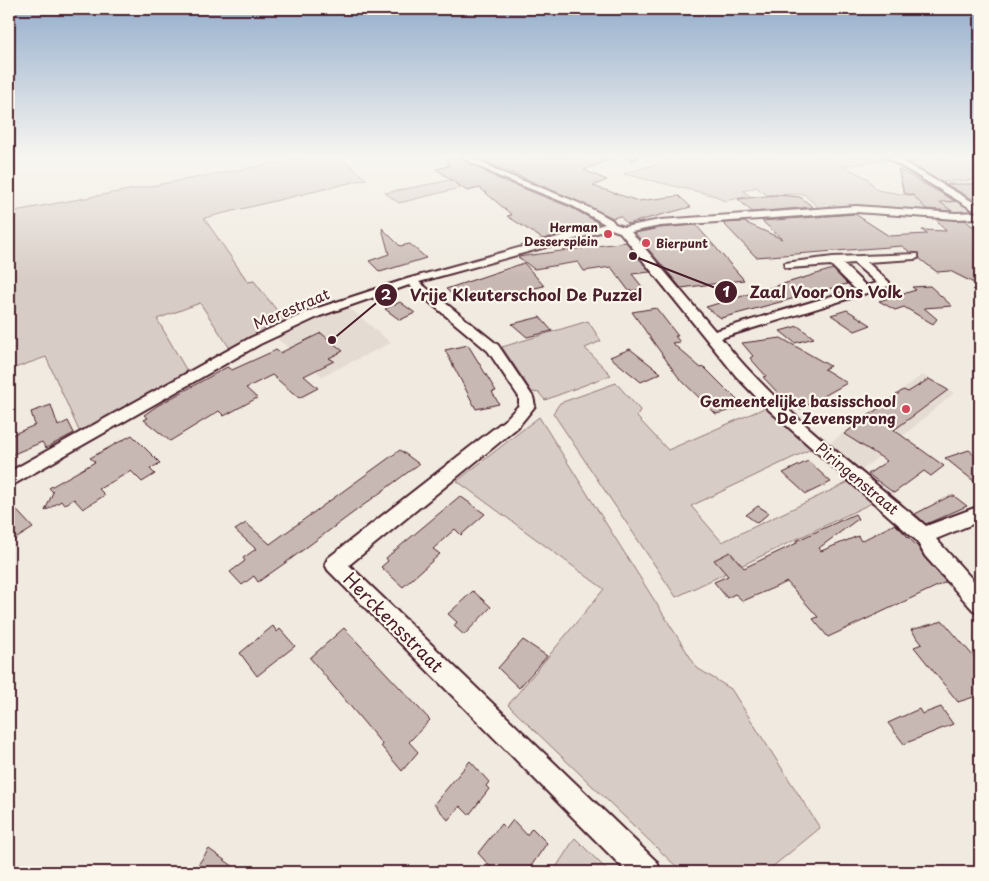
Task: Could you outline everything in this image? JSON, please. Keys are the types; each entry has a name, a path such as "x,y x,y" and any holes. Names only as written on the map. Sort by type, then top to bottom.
{"street":[{"path":"563,198 578,204 609,222 611,226 624,230 660,223 856,209 956,216 980,215"},
{"path":"960,198 980,210"},
{"name":"Merestraat","path":"9,480 255,341 316,313 412,281 611,226"},
{"name":"Piringenstraat","path":"624,230 741,373 773,405 924,536 932,550 980,604"},
{"path":"789,265 856,258 914,256"},
{"path":"713,337 739,327 885,284 856,258"},
{"path":"833,260 864,291"},
{"name":"Herckensstraat","path":"412,281 445,311 493,348 526,397 527,406 512,423 335,564 647,872"},
{"path":"924,536 980,513"}],"shaded area":[{"path":"85,198 287,198 204,218 248,282 254,281 285,321 231,350 200,303 157,319 188,373 80,433 46,357 9,370 9,212"},
{"path":"392,198 419,198 399,203"},
{"path":"719,198 739,198 724,201"},
{"path":"808,198 926,198 950,202 962,201 976,210 963,214 870,207 819,208"},
{"path":"346,305 391,343 322,376 274,336"},
{"path":"588,321 601,341 585,348 611,375 545,400 539,393 532,392 502,347"},
{"name":"Gemeentelijke basisschool De Zevensprong","path":"922,375 954,393 861,471 827,445"},
{"path":"616,383 640,410 637,417 668,450 769,406 813,448 691,506 722,542 853,480 876,501 676,597 553,413 560,403"},
{"path":"539,417 697,668 731,689 820,828 766,872 682,872 508,705 604,589 457,481"},
{"path":"575,838 609,872 553,872"}],"building":[{"path":"492,198 548,198 570,207 599,223 543,239 507,216 512,215"},
{"path":"571,198 629,198 638,201 681,198 691,207 627,224 620,216 613,218"},
{"path":"801,198 813,207 752,212 738,199"},
{"path":"916,198 950,198 955,201 940,202 952,211 926,209"},
{"path":"855,214 889,236 927,234 922,230 946,231 936,219 965,220 972,226 980,225 980,286 950,271 937,272 920,259 919,253 910,252 902,246 756,257 723,223 744,222 782,239 762,221"},
{"path":"696,225 744,280 681,288 635,233 660,228"},
{"path":"382,228 400,246 410,244 426,258 380,272 369,261 389,254"},
{"path":"626,242 650,272 632,274 644,289 629,291 611,267 584,271 578,262 534,269 518,257"},
{"path":"524,263 544,286 480,300 473,294 457,299 446,289"},
{"path":"833,269 847,284 721,318 706,307"},
{"path":"930,286 952,306 924,308 937,319 933,324 904,307 895,310 879,301 916,290 912,287"},
{"path":"400,302 415,313 400,320 385,309"},
{"path":"656,308 678,336 675,336 680,342 672,343 701,368 704,367 744,407 716,414 679,378 632,312"},
{"path":"847,310 871,325 855,331 831,315"},
{"path":"540,317 552,331 527,337 512,324"},
{"path":"798,326 814,338 795,343 780,331"},
{"path":"321,333 343,351 329,358 334,361 304,376 318,388 299,398 272,375 246,388 257,398 224,416 219,411 170,441 144,420 148,418 144,415 157,406 227,367 232,370 276,350 280,353"},
{"path":"781,338 830,366 824,369 847,383 801,409 779,394 763,377 766,376 750,358 753,356 742,343"},
{"path":"468,345 496,391 492,392 499,404 476,409 445,350"},
{"path":"630,349 661,373 641,382 610,357"},
{"path":"929,379 948,390 894,430 944,466 931,476 924,471 894,493 868,474 887,461 844,434 903,390 908,392"},
{"path":"51,405 58,426 68,421 74,433 46,448 42,442 9,456 9,436 35,425 31,412"},
{"path":"132,435 160,463 150,469 155,474 142,482 131,471 99,489 105,495 83,509 74,499 64,505 61,501 45,511 53,492 49,488 95,462 90,458"},
{"path":"400,450 419,464 288,561 258,582 254,576 242,585 230,572 245,561 243,558 256,549 235,530 246,523 270,544"},
{"path":"969,450 980,459 980,486 945,458"},
{"path":"808,461 831,482 806,494 783,473"},
{"path":"460,496 485,514 461,535 455,529 446,537 433,549 440,554 403,587 381,567 388,561 386,558"},
{"path":"950,496 954,496 967,506 926,524 915,514"},
{"path":"9,502 33,528 9,543"},
{"path":"758,506 769,513 757,523 746,515"},
{"path":"855,514 858,519 819,548 821,551 858,536 861,541 895,524 918,547 924,557 946,582 828,637 813,619 818,617 787,582 743,601 735,594 727,598 714,582 728,576 714,560 730,552 744,568 797,543 796,541"},
{"path":"473,591 491,607 464,635 454,626 457,622 448,614"},
{"path":"943,621 980,664 980,695 958,702 914,647 922,644 911,630"},
{"path":"273,626 277,632 280,629 295,646 257,676 240,653"},
{"path":"344,628 430,720 409,742 418,752 402,771 381,746 382,744 310,658"},
{"path":"523,640 547,656 519,688 498,668"},
{"path":"941,707 953,724 904,744 888,723 919,709 922,714"},
{"path":"470,761 489,782 486,786 489,789 469,815 460,806 448,820 434,804"},
{"path":"513,820 527,835 532,828 547,843 527,872 495,872 478,853 501,824 506,829"},
{"path":"209,849 241,872 193,872"}],"place":[{"name":"Herman Dessersplein","path":"608,234"},
{"name":"Bierpunt","path":"646,243"},
{"name":"Zaal Voor Ons Volk","path":"633,256"},
{"name":"Vrije Kleuterschool De Puzzel","path":"332,340"},
{"name":"Gemeentelijke basisschool De Zevensprong","path":"906,409"}]}
